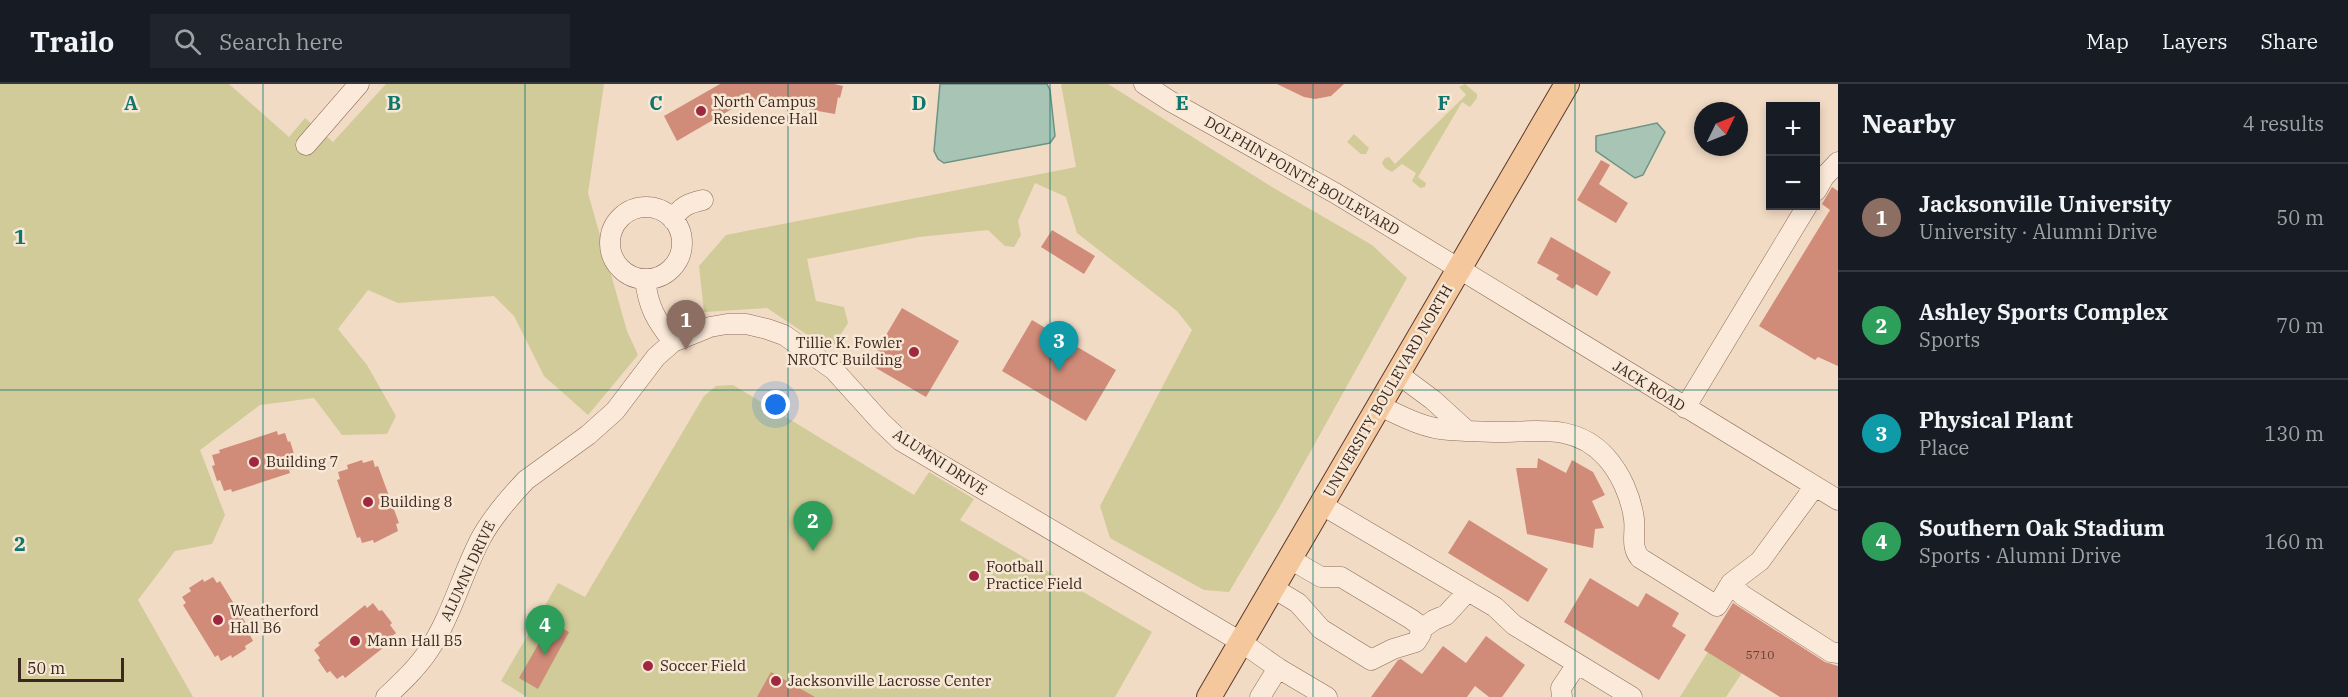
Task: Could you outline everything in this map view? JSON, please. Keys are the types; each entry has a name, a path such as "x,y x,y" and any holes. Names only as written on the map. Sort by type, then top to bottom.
{"main road":[{"name":"UNIVERSITY BOULEVARD NORTH","path":"1209,697 1567,84"}],"street":[{"path":"306,145 359,84"},
{"name":"DOLPHIN POINTE BOULEVARD","path":"1144,84 1461,268"},
{"path":"1820,183 1838,162"},
{"path":"673,220 677,212 685,205 704,200"},
{"path":"641,207 664,212 673,220 682,241 681,253 668,272 645,279 634,277 623,271 615,262 610,239 613,228 620,218 641,207"},
{"path":"1685,408 1805,210"},
{"name":"JACK ROAD","path":"1461,268 1838,501"},
{"path":"645,279 652,313 673,342"},
{"name":"ALUMNI DRIVE","path":"386,697 415,670 430,649 451,609 471,558 494,517 526,480 588,435 615,411 656,357 673,342 710,327 727,324 746,324 784,335 834,370 901,441 1241,642 1278,668 1327,697"},
{"path":"1398,375 1433,400 1466,430"},
{"path":"1380,406 1423,424 1447,430 1500,432 1542,429 1566,432 1587,442 1606,457 1621,478 1631,499 1635,522 1634,546 1640,558 1717,606 1731,583 1760,561 1815,486"},
{"path":"1322,505 1495,607 1514,625 1632,697"},
{"path":"1273,588 1298,603 1321,629 1371,660 1393,649 1416,642 1421,634 1419,625 1412,619 1341,577 1321,577 1290,559"},
{"path":"1731,583 1742,595 1832,652 1838,653"},
{"path":"1420,630 1446,615 1468,591"},
{"path":"1562,697 1561,688 1577,663"},
{"path":"1260,697 1278,668"}],"shaded area":[{"path":"0,84 229,84 289,137 305,118 333,142 386,84 604,84 588,193 627,331 638,355 588,415 544,376 514,316 494,296 398,303 368,290 338,329 367,365 396,416 387,434 342,435 314,398 260,405 200,450 225,515 212,544 175,551 138,600 193,697 0,697"},
{"path":"940,84 1047,84 1050,90 1055,136 1050,143 944,163 938,159 934,151"},
{"path":"1061,84 1108,84 1272,187 1372,245 1407,278 1279,508 1229,592 1204,590 1110,538 1100,506 1192,330 1177,311 1077,233 1066,197 1035,183 1018,221 1021,235 1014,247 1005,246 988,230 919,237 807,259 816,301 844,307 848,323 834,345 821,344 767,308 704,312 699,266 726,235 1076,167"},
{"path":"1465,84 1477,94 1477,98 1470,107 1462,102 1418,177 1426,183 1425,187 1420,188 1412,181 1416,173 1402,164 1392,172 1385,168 1382,163 1385,158 1389,157 1395,164 1466,95 1459,87"},
{"path":"1657,123 1665,132 1643,175 1635,178 1596,151 1596,136"},
{"path":"1354,134 1369,148 1366,154 1361,154 1347,142"},
{"path":"733,385 914,495 929,472 974,499 960,520 1152,632 1115,697 527,697 501,681 558,583 585,597 704,396 716,386"},
{"path":"1708,652 1742,673 1726,697 1680,697"}],"building":[{"name":"North Campus Residence Hall","path":"720,84 834,84 843,86 835,114 749,99 677,141 664,116"},
{"path":"1277,84 1344,84 1331,96 1315,99 1304,97"},
{"path":"1601,160 1610,165 1599,184 1628,203 1616,223 1577,200"},
{"path":"1832,187 1838,191 1838,366 1818,357 1815,360 1759,326 1830,210 1822,204"},
{"path":"1052,230 1095,256 1084,274 1041,247"},
{"path":"1551,237 1611,272 1597,296 1576,284 1573,289 1556,279 1559,275 1537,263"},
{"name":"Tillie K. Fowler NROTC Building","path":"902,308 959,341 926,397 869,364"},
{"path":"1032,320 1116,370 1086,421 1002,371"},
{"name":"Building 7","path":"277,431 278,435 285,433 288,442 290,441 295,457 292,458 295,469 289,470 290,473 232,492 231,489 224,491 220,480 217,481 212,466 215,465 212,455 220,453 219,450"},
{"path":"1538,458 1566,473 1572,460 1593,472 1605,495 1592,501 1604,528 1595,529 1593,548 1527,534 1516,468 1537,468"},
{"name":"Building 8","path":"362,460 363,463 373,460 375,467 378,466 399,523 396,524 398,531 374,543 373,540 362,543 360,537 357,538 337,480 340,479 338,472 348,469 347,465"},
{"path":"1469,520 1548,569 1528,602 1448,553"},
{"name":"Weatherford Hall B6","path":"213,577 217,583 220,581 252,633 250,635 253,641 245,646 246,649 232,658 231,655 221,661 218,655 215,657 183,605 186,603 182,597 191,591 189,588 203,579 204,582"},
{"path":"1590,578 1638,607 1646,593 1679,613 1672,626 1686,635 1659,680 1564,622"},
{"name":"Mann Hall B5","path":"373,603 392,623 390,625 396,633 391,637 393,640 345,678 343,675 337,679 330,671 327,673 314,650 320,645 318,643 365,605 367,608"},
{"path":"1733,603 1825,662 1838,666 1838,697 1780,697 1704,650"},
{"path":"551,622 569,632 538,689 519,678"},
{"path":"1486,636 1525,665 1502,697 1489,697 1475,686 1467,697 1371,697 1398,660 1401,659 1422,674 1443,646 1466,663"},
{"name":"Jacksonville Lacrosse Center","path":"771,672 815,697 757,697"}],"place":[{"name":"North Campus Residence Hall","path":"701,111"},
{"name":"Jacksonville University","path":"686,350"},
{"name":"Tillie K. Fowler NROTC Building","path":"914,352"},
{"name":"Physical Plant","path":"1059,371"},
{"name":"Building 7","path":"254,462"},
{"name":"Building 8","path":"368,502"},
{"name":"Ashley Sports Complex","path":"813,551"},
{"name":"Football Practice Field","path":"974,576"},
{"name":"Weatherford Hall B6","path":"218,620"},
{"name":"Mann Hall B5","path":"355,641"},
{"name":"Southern Oak Stadium","path":"545,655"},
{"name":"Soccer Field","path":"648,666"},
{"name":"Jacksonville Lacrosse Center","path":"776,681"}]}
